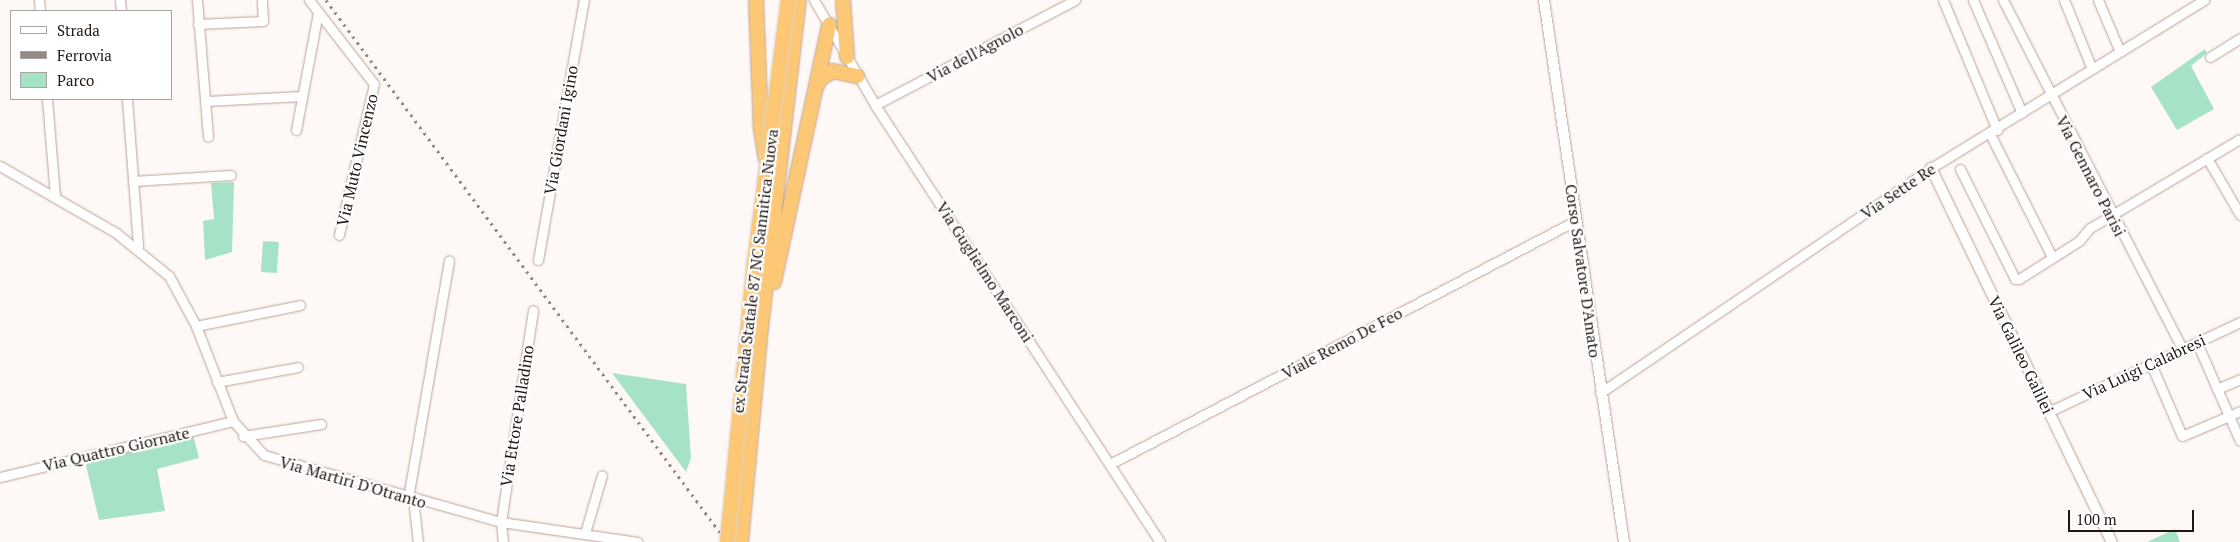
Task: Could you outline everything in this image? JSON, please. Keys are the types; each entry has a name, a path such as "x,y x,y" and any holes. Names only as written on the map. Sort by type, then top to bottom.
{"highway":[{"path":"756,0 761,129 767,166"},
{"name":"ex Strada Statale 87 NC Sannitica Nuova","path":"727,542 731,476 788,0"},
{"name":"ex Strada Statale 87 NC Sannitica Nuova","path":"741,542 760,334 798,0"},
{"path":"843,0 847,57"},
{"path":"760,334 829,25"},
{"path":"814,91 827,73 843,72 857,76"}],"street":[{"path":"197,0 208,137"},
{"path":"198,24 263,21 262,0"},
{"path":"296,130 318,13 309,0"},
{"name":"Via Giordani Igino","path":"538,260 584,0"},
{"name":"Via Guglielmo Marconi","path":"814,0 875,105 1160,542"},
{"name":"Via dell'Agnolo","path":"875,105 1076,0"},
{"name":"Corso Salvatore D'Amato","path":"1544,0 1600,394 1624,542"},
{"path":"1944,0 1993,132 2052,257"},
{"path":"1973,0 2022,113"},
{"name":"Via Gennaro Parisi","path":"2003,0 2111,216 2183,350"},
{"path":"2064,0 2092,69"},
{"path":"2098,0 2120,52"},
{"name":"Via Sette Re","path":"1600,394 1931,168 1993,132 2204,0"},
{"name":"Via Muto Vincenzo","path":"318,13 374,84 339,235"},
{"path":"2210,57 2240,38"},
{"path":"206,101 302,96"},
{"path":"47,100 55,197"},
{"path":"127,100 138,247"},
{"path":"1960,169 2015,279 2052,257 2111,216 2240,140"},
{"path":"2207,158 2240,215"},
{"name":"Via Martiri D'Otranto","path":"0,166 138,247 170,276 196,326 233,421 243,436 264,455 278,461 501,522 585,532 638,542"},
{"name":"Via Galileo Galilei","path":"1931,168 2112,542"},
{"path":"133,181 231,175"},
{"name":"Viale Remo De Feo","path":"1110,464 1575,221"},
{"path":"418,542 410,498 449,261"},
{"path":"196,326 300,305"},
{"name":"Via Ettore Palladino","path":"503,542 501,522 534,310"},
{"name":"Via Luigi Calabresi","path":"2048,412 2240,322"},
{"path":"2197,343 2240,441"},
{"path":"2151,364 2182,436 2240,411"},
{"path":"217,382 298,367"},
{"path":"2217,389 2240,379"},
{"name":"Via Quattro Giornate","path":"0,476 233,421"},
{"path":"243,436 321,424"},
{"path":"585,532 602,475"}],"green space":[{"path":"2205,49 2207,53 2191,66 2214,109 2177,130 2151,87"},
{"path":"234,182 232,252 205,260 203,221 214,219 211,183"},
{"path":"263,241 279,242 277,273 261,272"},
{"path":"612,373 686,384 691,458 686,472"},
{"path":"193,435 199,458 157,469 165,511 99,520 85,461"},
{"path":"2175,529 2180,542 2147,542"}],"railway":[{"path":"326,0 727,542"}]}
